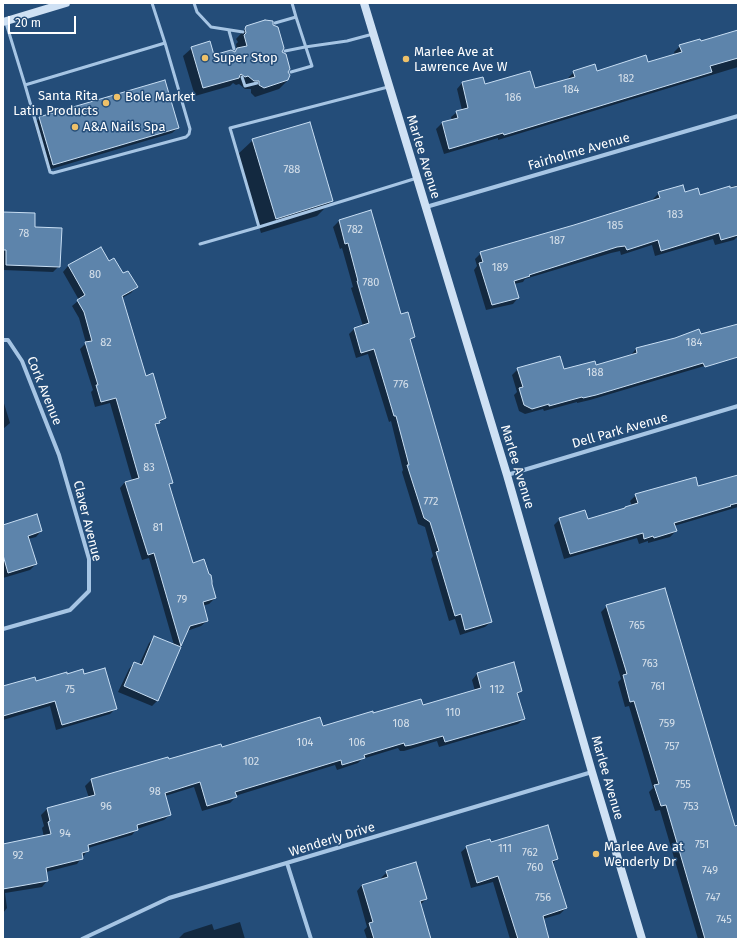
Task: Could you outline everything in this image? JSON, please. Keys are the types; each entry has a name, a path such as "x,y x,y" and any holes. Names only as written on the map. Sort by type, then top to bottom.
{"street":[{"path":"4,21 66,3"},
{"name":"Marlee Avenue","path":"364,3 507,474 592,772 642,939"},
{"name":"Fairholme Avenue","path":"426,207 738,116"},
{"name":"Cork Avenue","path":"3,340 8,340 22,361 59,455"},
{"name":"Dell Park Avenue","path":"507,474 738,406"},
{"name":"Claver Avenue","path":"3,629 70,610 89,592 89,559 59,455"},
{"name":"Wenderly Drive","path":"82,939 169,898 592,772"},
{"path":"287,864 311,939"}],"lane":[{"path":"4,21 25,85 48,168 53,174 186,137 189,134 190,129 152,3"},
{"path":"194,3 197,12 211,27 243,32"},
{"path":"291,72 312,66 292,3"},
{"path":"275,23 296,16"},
{"path":"229,31 234,49"},
{"path":"285,51 347,41 373,34"},
{"path":"25,85 165,43"},
{"path":"242,76 245,86 257,82"},
{"path":"259,227 230,128 389,87"},
{"path":"200,244 417,178"}],"building":[{"path":"265,20 273,21 273,25 278,27 284,48 282,52 286,54 290,69 288,72 290,75 288,80 264,88 259,85 259,81 254,81 248,76 245,77 241,74 239,78 203,88 191,47 210,41 214,55 231,50 235,52 237,48 247,46 244,35 246,33 246,26"},
{"path":"738,30 738,58 710,66 712,72 504,135 503,133 449,149 442,122 458,118 456,111 468,108 462,82 483,77 485,84 530,71 535,88 575,77 573,71 595,64 597,71 646,55 648,62 682,52 679,45 700,39 701,41"},
{"path":"165,80 179,128 53,165 39,117"},
{"path":"310,122 333,201 276,219 252,139"},
{"path":"683,185 685,192 698,188 700,195 730,186 730,188 738,186 738,235 721,240 719,233 661,251 658,240 627,250 625,246 617,247 514,281 519,298 492,305 479,263 483,262 480,252 660,198 658,192"},
{"path":"371,210 401,314 408,312 415,337 410,339 492,622 465,630 461,614 455,616 436,552 439,551 430,522 424,518 407,465 409,465 396,416 394,416 374,349 361,353 354,328 369,323 348,243 345,244 339,220"},
{"path":"3,212 35,213 35,227 62,228 60,267 6,265 6,250 3,250"},
{"path":"101,247 109,261 114,258 123,273 128,271 138,287 122,296 146,376 153,373 166,418 159,421 160,423 155,424 173,483 169,484 193,563 204,559 209,574 211,575 216,598 203,602 208,621 190,626 181,646 154,553 148,555 125,482 139,478 116,398 101,402 96,385 98,385 85,342 92,341 84,312 77,300 85,295 68,265"},
{"path":"738,324 738,357 705,367 703,363 596,395 582,397 549,406 549,404 532,409 524,405 519,388 523,387 517,368 560,356 564,369 595,361 596,365 637,353 636,348 675,338 699,329 701,334"},
{"path":"738,475 738,503 674,523 677,531 654,538 653,536 644,539 643,533 570,554 559,518 585,510 588,519 625,508 638,503 635,494 696,477 698,486"},
{"path":"37,514 42,531 28,536 37,564 8,573 3,555 3,525"},
{"path":"665,588 735,826 738,825 738,939 705,939 666,805 661,806 654,785 659,784 634,701 630,702 623,675 627,674 606,605"},
{"path":"154,636 181,647 158,701 124,686 134,662 142,665"},
{"path":"514,662 522,691 517,693 525,719 445,742 443,736 411,745 405,746 404,743 364,755 365,758 342,765 341,760 235,792 237,797 207,806 200,782 165,793 171,815 137,825 138,830 88,845 89,851 82,853 83,859 46,868 48,881 3,889 3,844 51,834 47,808 95,795 91,779 168,757 169,759 221,744 222,747 320,717 323,726 421,699 423,705 481,688 477,673"},
{"path":"105,668 117,709 62,725 55,701 3,716 3,686 35,677 36,681 67,672 67,674 83,669 84,674"},
{"path":"548,825 558,859 552,861 567,908 543,916 549,939 518,939 498,876 477,883 466,846 490,839 491,842"},
{"path":"416,862 427,899 420,901 431,939 374,939 369,923 373,922 362,885 388,877 386,871"}],"place":[{"name":"Super Stop","path":"205,58"},
{"name":"Marlee Ave at Lawrence Ave W","path":"406,59"},
{"name":"Bole Market","path":"117,97"},
{"name":"Santa Rita Latin Products","path":"106,103"},
{"name":"A&A Nails Spa","path":"75,127"},
{"name":"Marlee Ave at Wenderly Dr","path":"596,854"}]}
